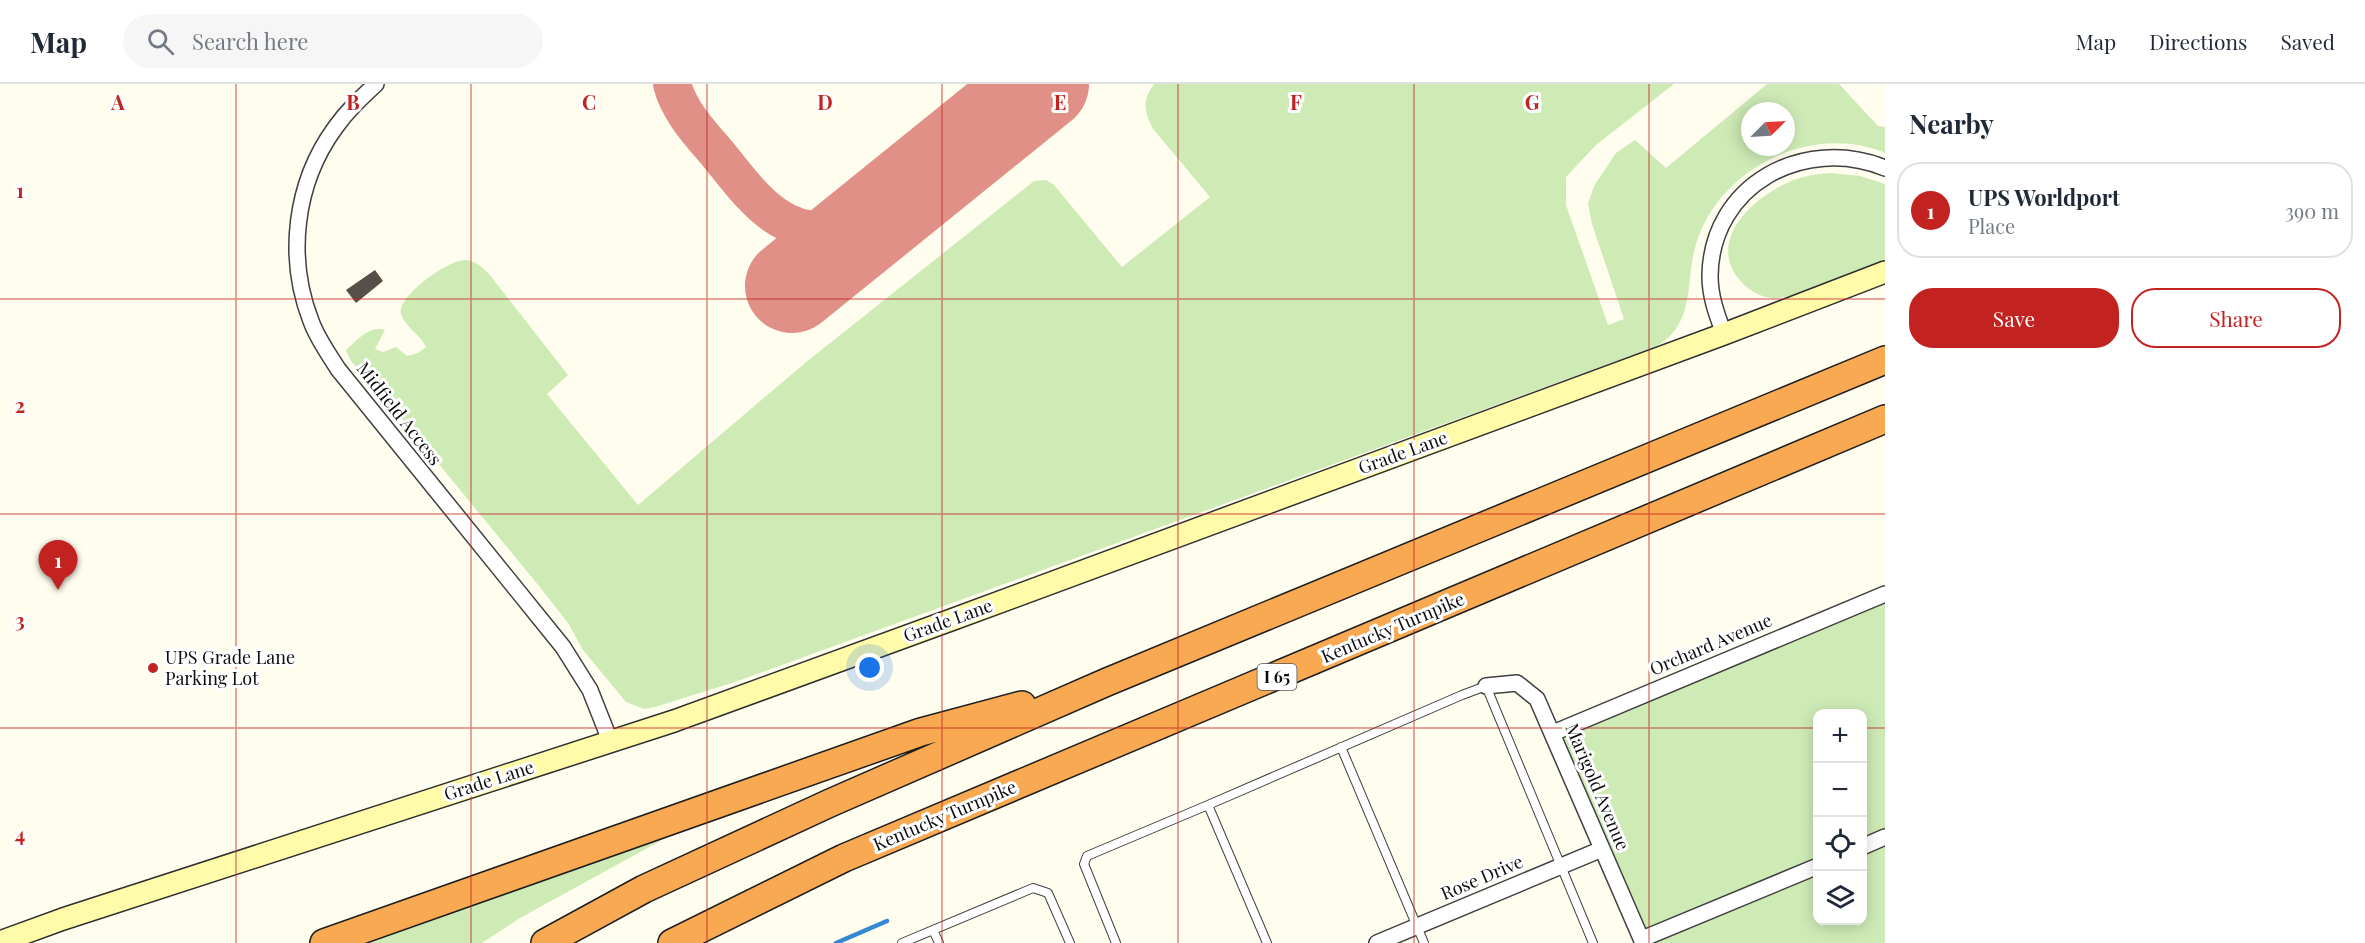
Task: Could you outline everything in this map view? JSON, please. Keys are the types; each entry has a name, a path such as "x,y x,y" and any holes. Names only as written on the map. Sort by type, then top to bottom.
{"highway":[{"path":"545,943 644,889 735,846 1107,682 1885,360"},
{"name":"Kentucky Turnpike","path":"672,943 844,858 1885,419"},
{"path":"324,943 921,732 1107,682"}],"main road":[{"name":"Grade Lane","path":"0,942 63,919 611,743 951,621 1885,272"}],"street":[{"name":"Midfield Access","path":"376,84 351,107 326,141 313,165 303,198 297,244 298,270 303,300 311,323 338,369 568,655 590,690 611,743"},
{"path":"1724,334 1712,303 1710,275 1719,231 1732,205 1763,178 1801,162 1822,158 1844,158 1868,162 1885,168"},
{"name":"Orchard Avenue","path":"1553,733 1885,594"},
{"name":"Marigold Avenue","path":"1486,686 1517,683 1537,699 1642,941"},
{"path":"1867,845 1885,837"},
{"name":"Rose Drive","path":"1377,943 1602,849"},
{"path":"1642,941 1813,868"}],"lane":[{"path":"1116,943 1084,864 1087,856 1486,686 1593,943"},
{"path":"1341,747 1424,943"},
{"path":"1208,805 1267,943"},
{"path":"902,943 1033,888 1048,892 1070,943"},
{"path":"933,930 939,943"}],"green space":[{"path":"1154,84 1674,84 1596,145 1566,177 1566,205 1608,325 1624,319 1592,224 1588,204 1594,186 1616,153 1635,140 1666,168 1741,106 1741,156 1777,156 1750,172 1728,190 1711,212 1698,238 1684,313 1669,337 1655,347 735,682 644,709 626,702 583,650 568,623 539,586 392,407 351,361 346,350 364,334 379,329 385,330 375,349 383,352 396,347 407,356 418,353 426,347 401,314 402,306 407,298 426,280 448,265 466,260 476,263 489,274 568,375 547,394 638,505 805,363 1034,181 1046,180 1054,185 1122,267 1210,197 1153,129 1146,106 1148,95"},
{"path":"1767,84 1839,84 1878,126 1885,127 1885,153 1857,145 1829,144 1795,150 1795,102 1745,102"},
{"path":"1831,173 1860,176 1885,184 1885,259 1797,294 1773,298 1753,292 1738,278 1730,263 1728,249 1731,235 1738,222 1761,199 1787,183 1814,175"},
{"path":"1885,598 1885,830 1867,837 1867,709 1813,709 1813,860 1651,928 1643,929 1564,740 1568,732"},
{"path":"673,834 520,918 482,943 361,943"},
{"path":"1885,843 1885,943 1653,943 1657,939 1813,873 1813,925 1867,925 1867,850"}],"building":[{"path":"375,270 383,281 356,303 346,290"}],"waterway":[{"path":"836,943 887,921"}],"taxiway":[{"path":"672,84 685,112 742,184 755,199 785,221 802,228 821,231 843,229 882,213"}],"runway":[{"path":"792,286 1042,84"}],"place":[{"name":"UPS Worldport","path":"58,590"},
{"name":"UPS Grade Lane Parking Lot","path":"153,668"}]}
